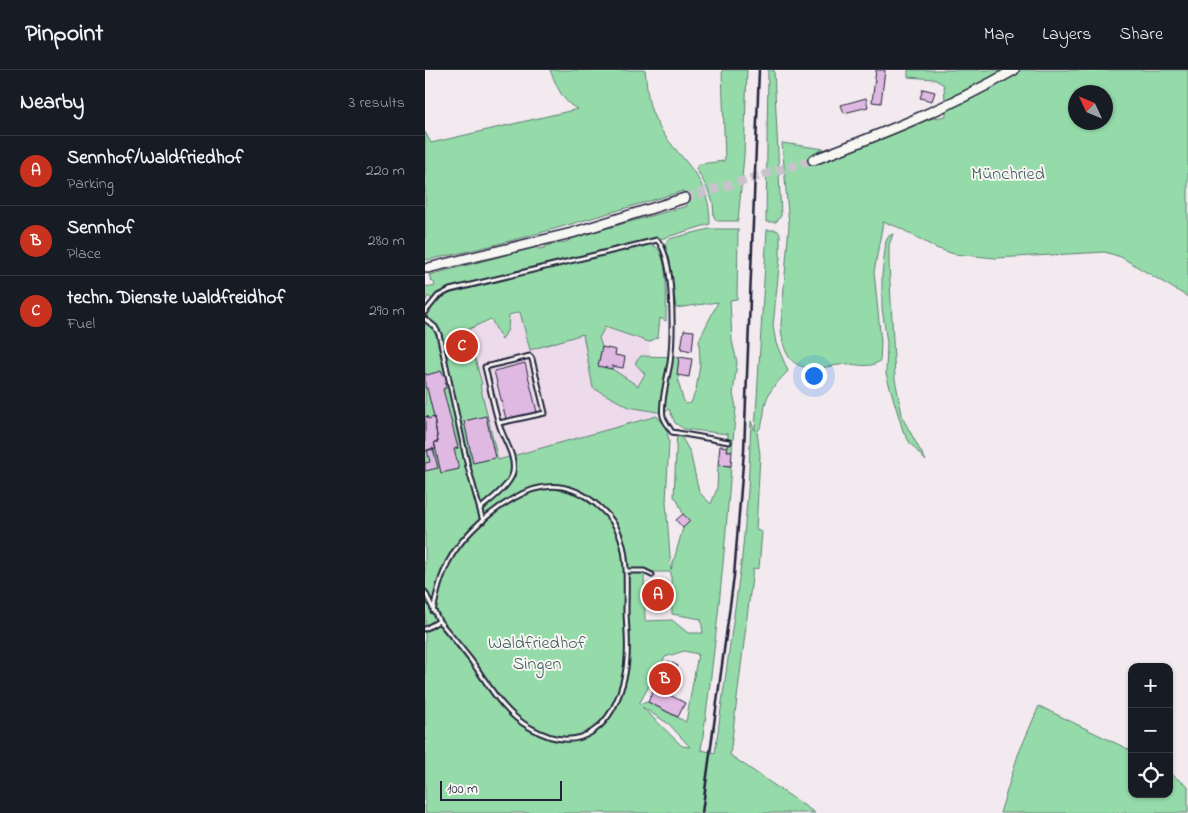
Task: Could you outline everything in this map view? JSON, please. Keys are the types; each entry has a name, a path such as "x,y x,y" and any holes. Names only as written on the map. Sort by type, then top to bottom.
{"main road":[{"path":"813,160 886,132 941,108 1014,70"},
{"path":"428,268 573,233 685,198"}],"lane":[{"path":"425,312 438,296 450,290 657,240 661,243 669,273 672,303 672,336 663,417 672,432 729,442"},
{"path":"425,319 435,327 439,334 468,467 483,521"},
{"path":"480,509 509,482 513,472 510,449 499,423 485,367 530,356 545,413 499,423"},
{"path":"425,592 433,610 439,621 471,660 496,698 514,716 529,727 562,740 576,740 590,734 601,725 618,698 625,673 627,630 626,571 623,543 615,523 606,512 581,492 568,488 541,487 526,491 505,503 483,521 452,555 443,572 433,610"},
{"path":"626,571 644,572 653,575"},
{"path":"425,629 439,621"}],"shaded area":[{"path":"577,298 649,342 657,416 498,460 467,329"}],"green space":[{"path":"550,70 645,70 652,112 659,127 697,176 704,189 710,224 657,240 450,290 438,296 434,301 428,296 425,302 425,286 434,287 435,284 429,275 537,247 538,249 545,248 546,246 566,242 575,237 687,206 683,191 524,237 427,260 425,258 425,132 431,143 578,109 564,98"},
{"path":"722,70 747,70 744,156 738,221 717,221 714,217 713,202 696,168 700,164 724,161 725,158"},
{"path":"768,70 774,70 781,216 776,222 766,222"},
{"name":"Münchried","path":"908,70 1188,70 1188,297 1121,257 1105,252 996,258 954,254 936,248 898,227 883,222 874,272 881,342 880,361 872,365 846,364 815,368 798,365 792,361 785,349 781,325 789,225 782,143 824,149 815,153 813,160 819,164 929,119 946,116 944,85 934,79 908,77"},
{"name":"Waldfriedhof Singen","path":"709,229 738,229 737,299 730,300 732,341 737,362 733,394 736,407 732,451 727,451 728,434 684,429 675,423 669,409 663,413 629,407 593,388 583,334 530,350 520,312 509,315 508,329 502,340 491,319 467,330 482,384 480,385 498,460 657,416 667,431 669,441 666,502 671,570 683,528 690,521 683,514 677,499 674,497 677,429 690,452 699,492 711,504 717,489 718,465 731,466 719,608 701,750 715,753 742,557 748,491 751,421 755,431 767,230 777,230 780,234 780,257 773,326 776,343 788,371 770,392 765,405 763,421 757,432 760,455 756,530 762,532 759,568 753,569 730,755 815,813 425,813 425,320 436,302 448,294 645,244 652,245 660,252 665,271 666,321 660,318 658,337 649,342 605,327 599,338 602,347 598,366 612,369 638,386 645,374 635,363 641,356 679,357 679,386 685,404 691,403 696,390 700,365 699,340 718,302 676,308 670,263 665,244 669,239","holes":["644,572 671,572 672,614 701,619 703,633 688,633 672,620 645,621","684,651 698,654 686,722 648,702 639,704 665,657","642,707 669,724 690,747 682,746"]},
{"path":"893,234 889,245 889,263 895,379 903,419 926,461 910,443 903,431 886,374 887,343 882,308 882,275 886,241"},
{"path":"1039,706 1128,749 1128,798 1173,798 1173,776 1188,786 1188,813 1000,813 1018,755"}],"building":[{"path":"876,70 885,70 881,103 872,102"},
{"path":"923,89 935,92 932,101 920,98"},
{"path":"866,98 868,107 844,113 841,105"},
{"path":"684,330 694,331 692,351 681,349"},
{"path":"602,347 616,350 615,355 625,357 623,368 612,366 612,369 598,366"},
{"path":"679,357 692,359 689,377 677,375"},
{"path":"525,363 537,412 506,419 494,371"},
{"path":"441,371 443,375 446,375 446,388 443,389 458,448 454,449 459,469 441,473 434,442 438,442 434,417 427,388 425,388 425,373 427,375"},
{"path":"427,416 428,419 434,417 438,442 434,442 436,449 425,451 425,417"},
{"path":"486,416 495,458 473,463 464,421"},
{"path":"720,446 728,447 727,451 732,451 731,466 718,465"},
{"path":"433,448 438,468 425,471 425,463 430,462 427,450"},
{"path":"683,514 690,521 683,528 676,520"},
{"path":"668,661 678,666 664,692 685,703 678,717 648,702"}],"tunnel":[{"path":"685,198 813,160"}],"railway":[{"path":"702,813 734,576 744,451 759,70"}],"place":[{"name":"techn. Dienste Waldfreidhof","path":"462,346"},
{"name":"Sennhof/Waldfriedhof","path":"658,595"},
{"name":"Sennhof","path":"665,679"}]}
